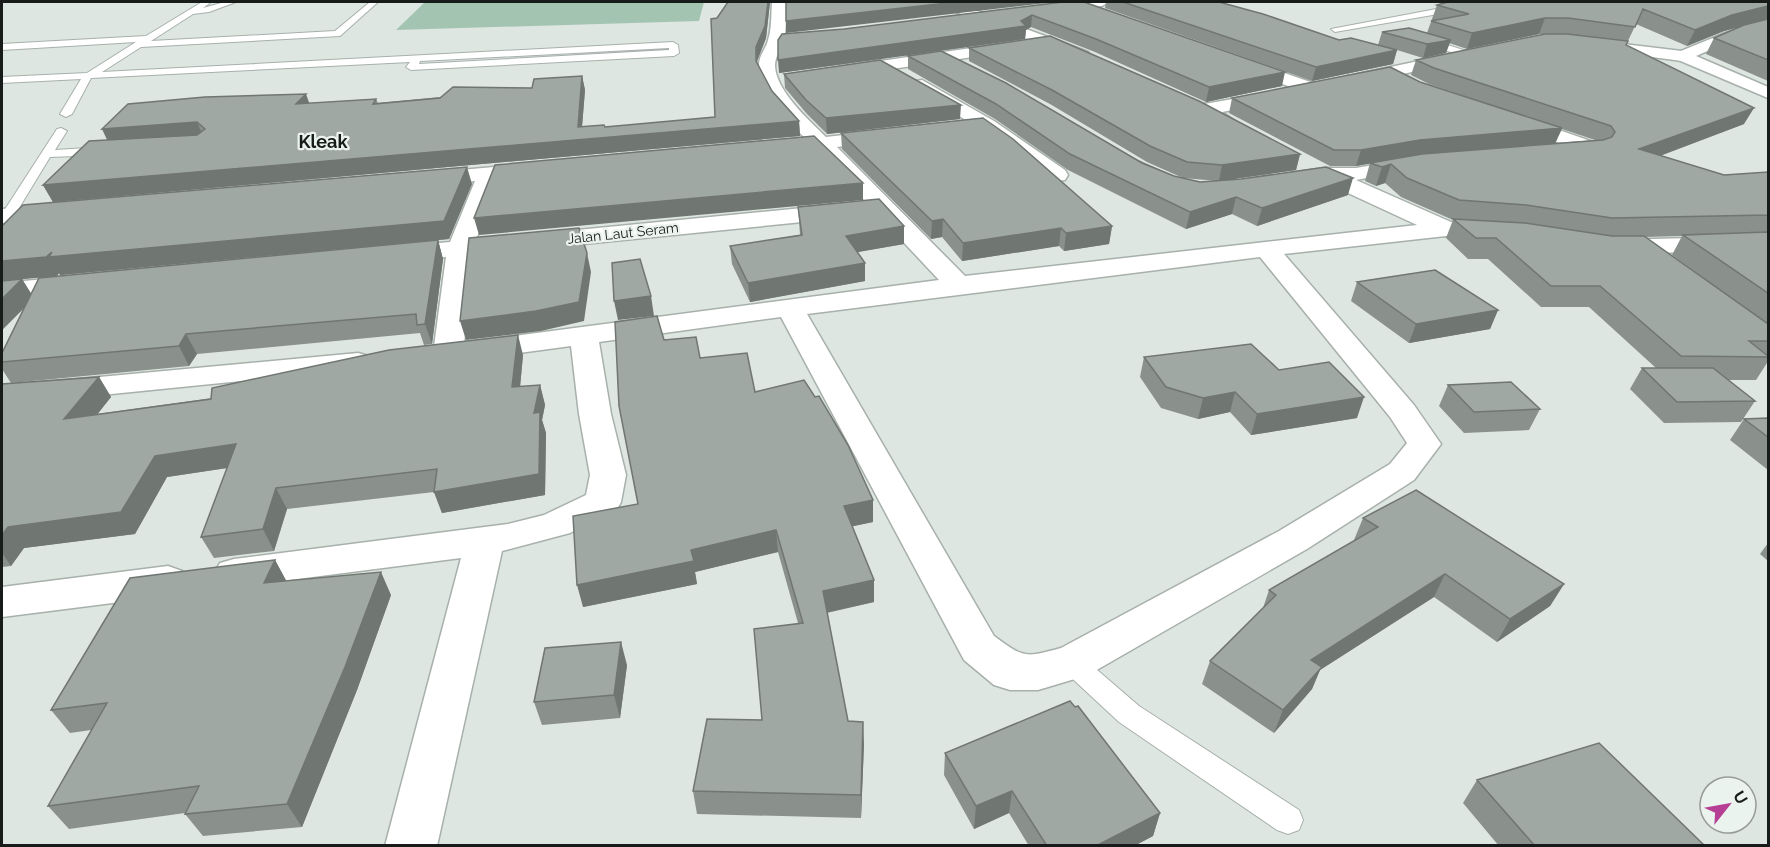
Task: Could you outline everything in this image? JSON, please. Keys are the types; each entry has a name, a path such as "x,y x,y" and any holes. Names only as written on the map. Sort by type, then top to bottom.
{"street":[{"path":"779,2 781,41 770,52 767,66 769,82 798,120 886,207 959,285"},
{"path":"943,2 1051,42 1097,62"},
{"path":"1032,10 1072,3 1104,8"},
{"path":"946,21 1011,12"},
{"path":"1682,56 1730,36 1768,25"},
{"path":"1328,32 1348,43"},
{"path":"827,74 1051,42"},
{"path":"1578,43 1682,56 1768,93"},
{"path":"1204,111 1313,89 1391,64 1424,65 1493,50"},
{"path":"944,57 973,71"},
{"path":"1236,61 1313,89"},
{"path":"1391,64 1414,86"},
{"path":"883,66 921,85 987,125 1057,175"},
{"path":"769,82 792,79"},
{"path":"1187,102 1251,137"},
{"path":"1493,114 1595,149 1543,154"},
{"path":"952,129 987,125"},
{"path":"756,150 905,134"},
{"path":"1293,158 1446,228"},
{"path":"1281,181 1324,174 1356,174 1438,161"},
{"path":"407,181 559,168"},
{"path":"489,174 460,249 436,355 959,285 1446,228 1517,234"},
{"name":"Jalan Laut Seram","path":"366,258 886,207"},
{"path":"4,217 78,209"},
{"path":"1592,246 1641,247 1768,243"},
{"path":"1641,247 1678,274"},
{"path":"790,309 979,648 1010,672 1038,672 1072,663 1293,540 1402,472 1424,444 1403,412 1266,249"},
{"path":"2,291 96,282"},
{"path":"2,602 485,541 543,529 581,516 603,502 608,475 595,414 584,336"},
{"path":"2,396 390,359"},
{"path":"407,844 485,541"}],"lane":[{"path":"66,114 76,93 88,76 207,2"},
{"path":"190,12 232,2"},
{"path":"2,46 337,34 374,2"},
{"path":"1439,2 1462,6"},
{"path":"1328,32 1462,6 1503,2"},
{"path":"1368,23 1388,30"},
{"path":"54,44 74,33"},
{"path":"1409,36 1470,55"},
{"path":"2,80 273,66 265,75 414,63 548,56 674,53 673,45 548,56"},
{"path":"4,217 61,131"},
{"path":"46,154 114,150"},
{"path":"1072,663 1129,714 1288,820"}],"green space":[{"path":"425,2 704,2 699,21 396,30"}],"building":[{"path":"728,2 768,2 765,26 756,47 756,61 772,91 799,121 43,185 89,141 197,135 205,129 197,122 102,129 128,104 205,97 306,94 296,104 376,99 373,104 440,98 453,87 532,88 534,79 582,76 578,127 604,125 605,127 715,117 711,19 717,18"},
{"path":"786,2 956,2 786,21"},
{"path":"1063,2 1084,2 1285,72 1209,87 1096,39 1032,15 1021,21 1026,26 778,60 778,40 782,34 844,29"},
{"path":"1123,2 1219,2 1263,14 1339,40 1351,38 1397,50 1316,67"},
{"path":"1448,2 1768,2 1768,6 1732,15 1695,30 1643,9 1635,27 1568,18 1545,18 1472,33 1431,21 1469,14 1437,5"},
{"path":"1768,19 1768,60 1714,38 1744,25"},
{"path":"1409,28 1451,40 1427,44 1382,32"},
{"path":"1545,34 1567,34 1628,41 1626,45 1754,108 1639,149 1724,175 1768,172 1768,215 1612,218 1526,205 1459,200 1407,178 1391,164 1382,167 1370,163 1422,154 1603,140 1612,137 1615,132 1611,126 1434,68 1416,60"},
{"path":"1050,36 1199,101 1300,154 1222,165 1187,162 1150,146 1052,90 969,48"},
{"path":"941,51 1006,83 1142,163 1174,176 1200,182 1241,179 1326,167 1353,178 1262,208 1236,197 1190,212 1070,154 996,104 908,56"},
{"path":"880,60 961,105 826,118 806,100 784,74"},
{"path":"1390,67 1420,82 1562,128 1420,140 1361,150 1334,150 1232,98"},
{"path":"983,118 1013,139 1112,226 1066,233 1061,228 963,243 943,219 932,221 841,133"},
{"path":"814,136 863,183 474,218 495,165"},
{"path":"467,167 444,221 49,257 52,252 46,257 2,261 2,226 23,205"},
{"path":"879,199 904,226 846,236 865,263 748,283 730,246 802,235 798,207"},
{"path":"1453,219 1525,223 1612,236 1644,236 1768,324 1768,341 1749,341 1768,357 1681,356 1600,286 1551,286 1496,238 1476,238"},
{"path":"579,228 587,253 579,302 536,311 460,321 469,238"},
{"path":"1768,232 1768,293 1683,235"},
{"path":"438,240 425,324 417,325 416,314 186,334 179,346 2,362 2,353 39,278"},
{"path":"640,259 651,296 614,301 612,263"},
{"path":"1435,270 1498,310 1416,324 1357,282"},
{"path":"22,279 2,299 2,281"},
{"path":"657,316 664,340 696,337 700,358 747,353 755,392 804,380 815,397 819,396 848,445 873,500 844,506 874,580 823,591 848,721 863,722 861,795 693,791 707,719 762,720 754,629 803,623 776,530 691,550 694,561 577,585 573,516 638,504 619,406 615,322"},
{"path":"518,335 512,387 540,385 534,413 540,412 539,474 434,492 437,469 276,488 263,529 201,537 236,444 155,456 121,512 8,527 2,535 2,384 99,377 64,419 211,399 212,388 389,350"},
{"path":"1251,344 1279,370 1329,362 1364,397 1257,414 1235,392 1203,398 1166,387 1144,357"},
{"path":"1642,368 1713,368 1755,401 1677,402"},
{"path":"1511,382 1540,409 1474,412 1448,385"},
{"path":"1768,418 1768,437 1744,419"},
{"path":"1416,490 1564,584 1510,619 1445,574 1311,660 1322,667 1283,710 1210,661 1276,595 1269,590 1378,527 1363,518"},
{"path":"275,560 264,583 381,572 345,667 287,804 185,814 199,786 48,806 107,703 51,710 130,578"},
{"path":"621,642 614,695 534,702 545,648"},
{"path":"1070,701 1075,707 1078,706 1160,813 1096,846 1047,846 1012,791 976,806 945,753"},
{"path":"1599,743 1705,846 1535,846 1477,780"}],"district":[{"name":"Kleak","path":"323,141"}]}
